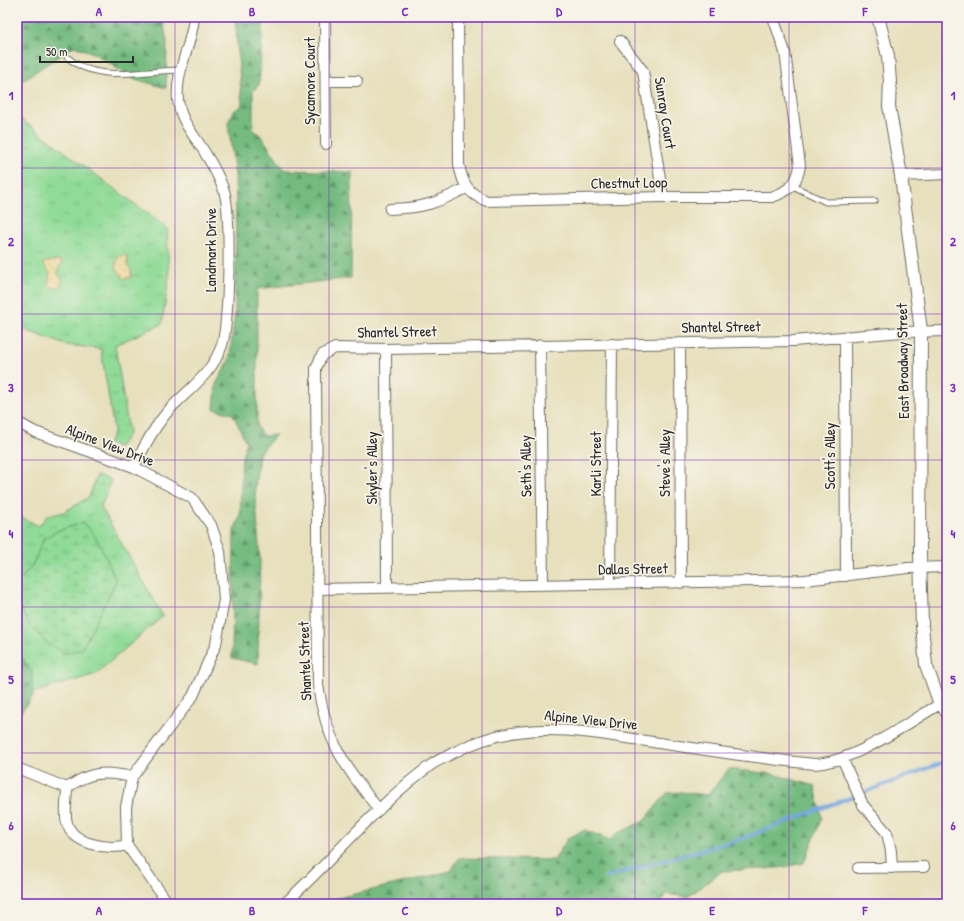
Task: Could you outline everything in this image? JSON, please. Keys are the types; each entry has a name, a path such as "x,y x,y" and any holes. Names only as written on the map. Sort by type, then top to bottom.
{"street":[{"name":"Landmark Drive","path":"134,467 141,452 169,411 198,383 214,364 222,344 226,323 228,254 227,208 224,190 206,155 184,122 178,101 180,70 194,17"},
{"name":"Sycamore Court","path":"325,17 326,144"},
{"path":"390,209 413,208 439,202 466,188 461,177 459,164 458,17"},
{"path":"774,17 785,52 800,166 793,186"},
{"name":"East Broadway Street","path":"879,17 888,56 890,82 889,106 902,176 921,331 920,568 922,626 926,665 944,709"},
{"name":"Sunray Court","path":"620,41 643,71 663,197"},
{"path":"326,81 357,81"},
{"path":"902,176 947,174"},
{"name":"Chestnut Loop","path":"466,188 477,197 487,201 663,197 772,197 784,193 793,186"},
{"name":"Shantel Street","path":"379,810 343,763 326,726 318,685 316,368 322,355 335,348 386,349 793,341 921,331 947,331"},
{"name":"Scott's Alley","path":"845,337 846,576"},
{"name":"Steve's Alley","path":"680,343 681,583"},
{"name":"Karli Street","path":"610,584 612,344"},
{"name":"Seth's Alley","path":"540,345 542,585"},
{"name":"Skyler's Alley","path":"386,349 387,588"},
{"name":"Alpine View Drive","path":"17,422 35,432 134,467 192,498 211,525 220,551 224,600 216,644 193,696 132,777 126,807 127,845"},
{"name":"Dallas Street","path":"318,589 805,580 920,568 947,567"},
{"name":"Alpine View Drive","path":"284,904 315,876 379,810 432,764 463,747 490,737 520,730 538,729 594,733 745,756 815,764 826,763 853,754 944,709"},
{"path":"842,758 863,805 887,833 891,851 892,868"},
{"path":"17,768 67,788"},
{"path":"67,788 91,774 110,772 132,777"},
{"path":"67,788 67,824 79,839 94,845 117,848 127,845 166,899 173,904"},
{"path":"858,868 924,867"}],"lane":[{"path":"67,57 77,66 110,74 180,70"},
{"path":"793,186 826,202 875,201"}],"green space":[{"path":"17,17 162,17 167,42 166,88 132,78 95,54 74,46 17,84"},
{"path":"235,17 269,17 263,23 259,85 253,91 253,129 262,137 284,170 352,172 351,278 257,289 257,427 263,436 276,435 259,454 255,488 260,560 258,664 232,658 234,530 240,517 242,458 246,442 233,414 214,409 216,384 229,361 235,315 235,176 228,123 234,111 242,106"},
{"path":"17,116 167,228 169,276 162,324 115,345 129,433 119,447 108,444 114,431 101,349 66,345 17,327"},
{"path":"97,475 111,480 101,507 163,616 96,674 29,694 17,705 17,515 39,526 47,516 64,512 89,497"},
{"path":"82,523 93,533 98,541 116,581 82,649 65,653 49,645 31,626 17,604 17,583 32,566 44,538 57,531"},
{"path":"17,651 32,672 33,696 17,717"},
{"path":"729,769 773,774 815,786 822,818 804,863 778,868 722,871 688,897 667,894 660,904 313,904 451,871 459,858 554,860 568,838 585,830 610,840 618,833 644,821 667,793 681,792 707,795"}],"sand":[{"path":"125,255 128,258 127,265 131,271 132,277 124,279 116,268 116,261 120,256"},
{"path":"57,260 61,261 62,264 58,269 58,273 63,282 56,289 48,285 50,273 42,263"}],"waterway":[{"path":"606,877 741,839 947,761"}]}
